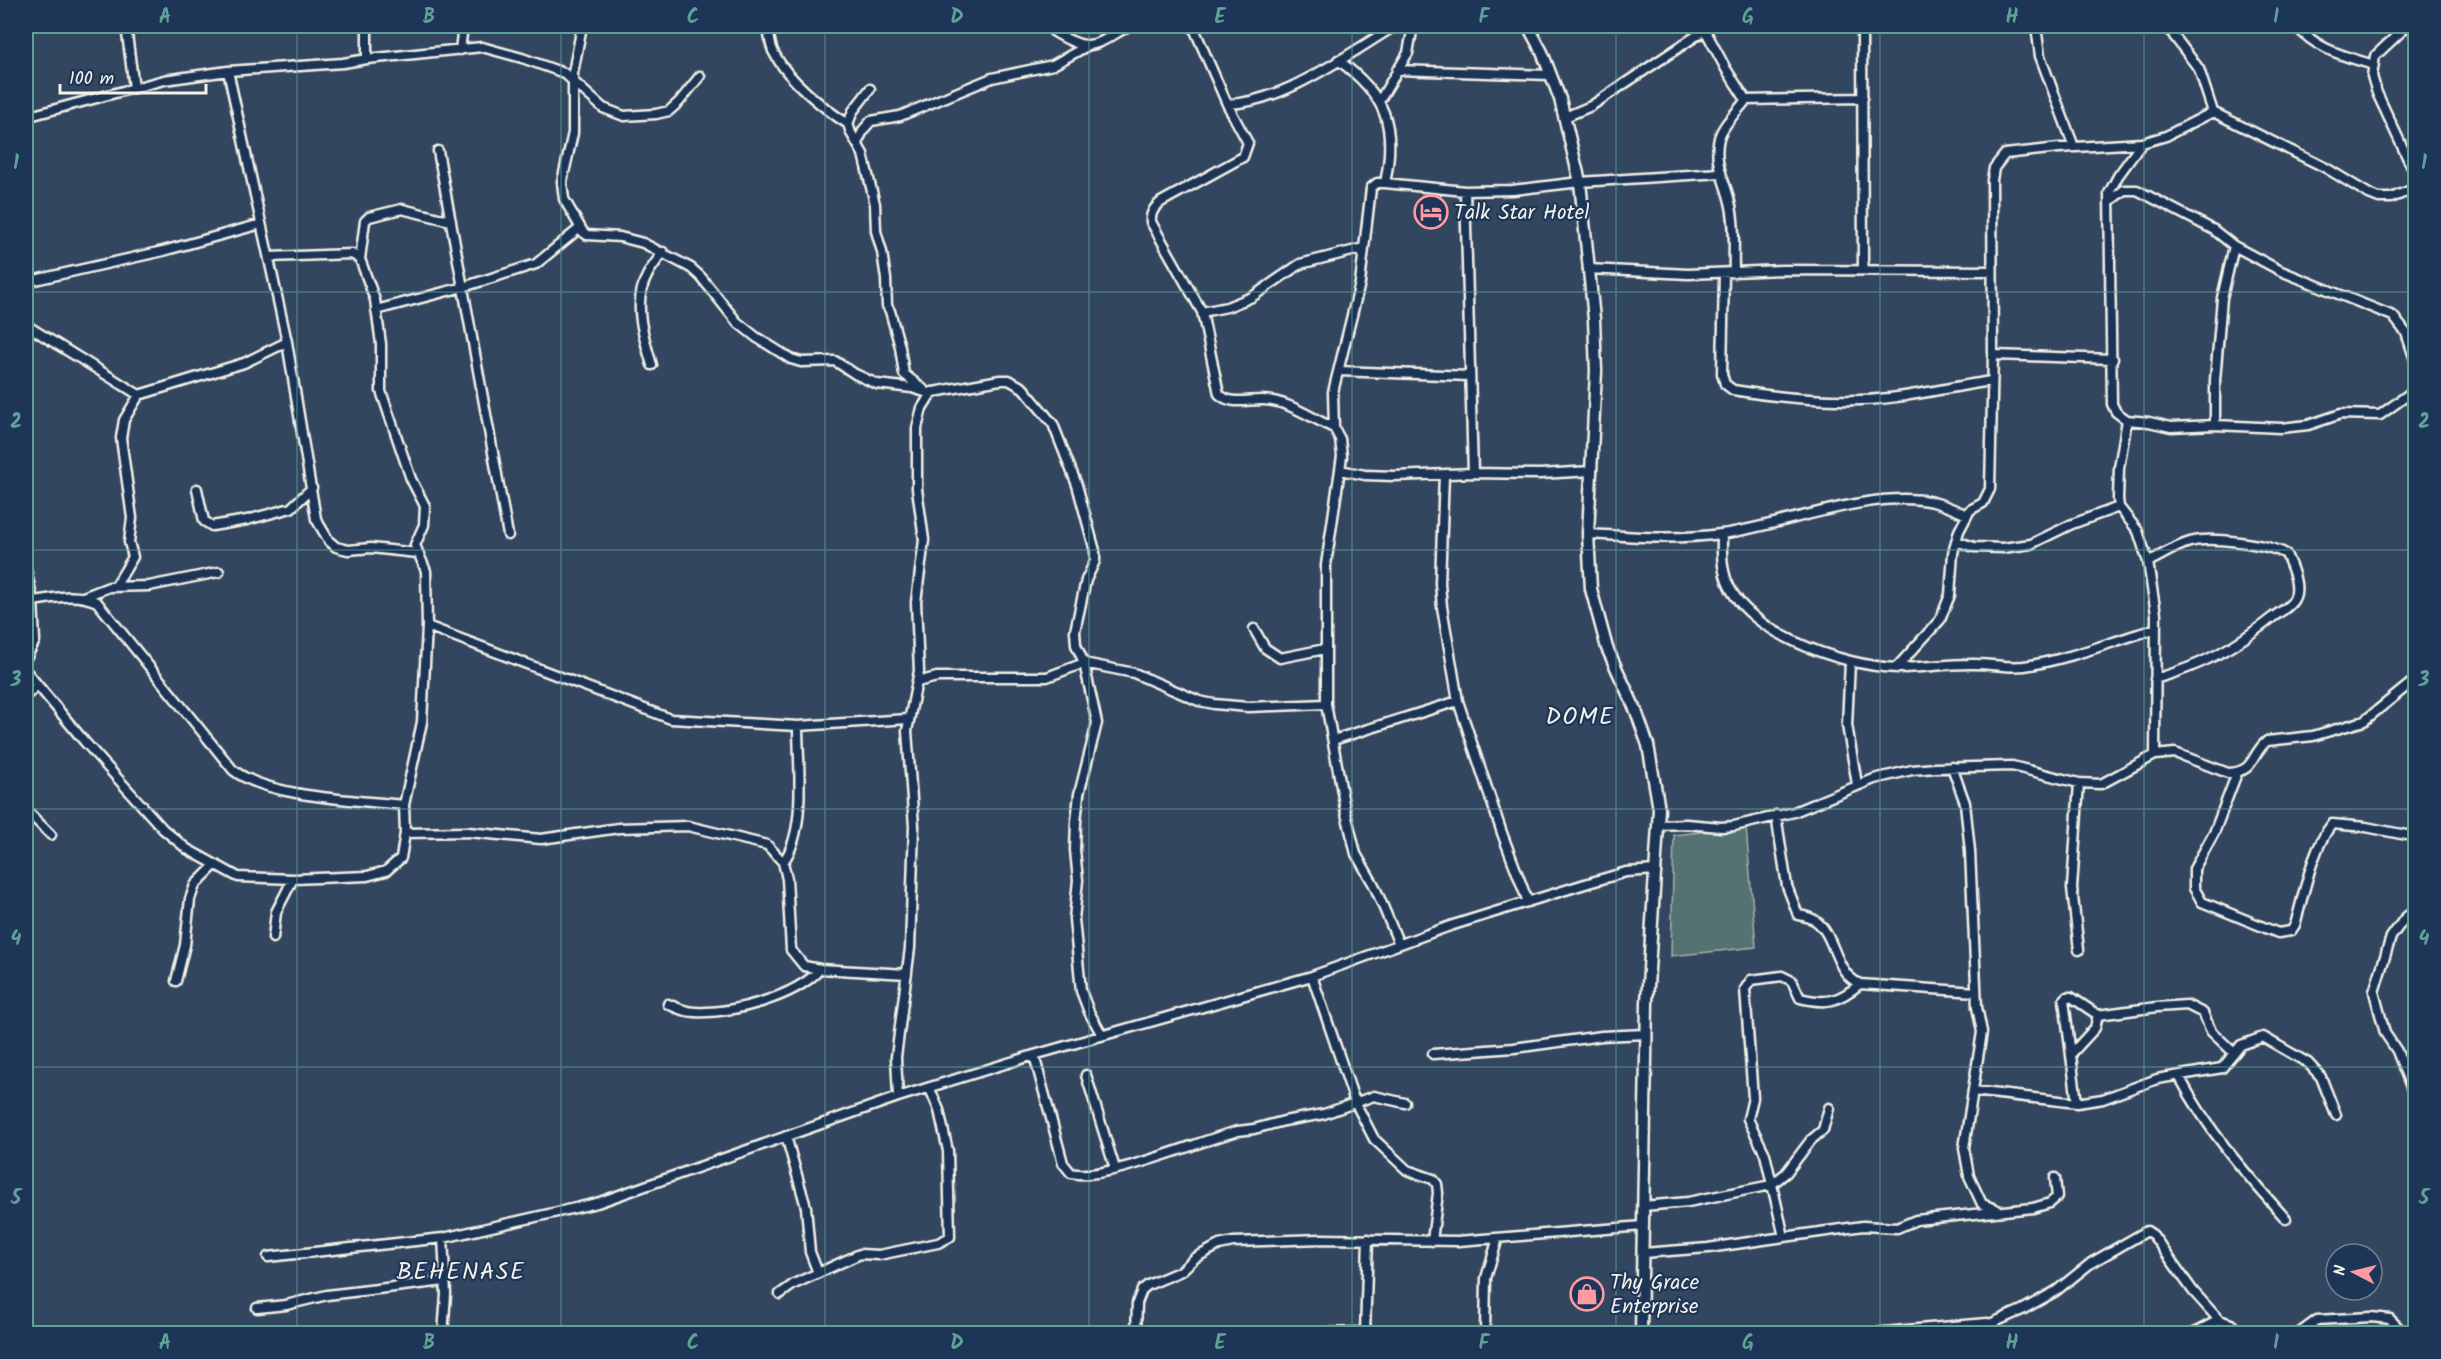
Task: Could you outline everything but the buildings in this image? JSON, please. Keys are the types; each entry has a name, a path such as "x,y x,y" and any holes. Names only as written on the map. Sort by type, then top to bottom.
{"street":[{"path":"126,26 134,88"},
{"path":"367,26 367,59"},
{"path":"460,50 463,26"},
{"path":"582,26 573,67 573,133 562,182 564,199 580,228 587,235 620,237 643,243 691,268 737,322 790,359 801,362 836,361 855,374 877,384 930,392 1009,380 1023,388 1053,424 1077,485 1095,551 1095,561 1086,580 1075,632 1076,645 1084,663 1096,723 1079,794 1075,850 1078,880 1074,919 1081,991 1089,1012 1102,1035"},
{"path":"767,26 774,53 786,69 815,100 848,124 864,154 875,204 876,231 884,264 887,306 900,347 904,374 930,392"},
{"path":"857,143 864,129 872,122 900,116 992,78 1053,65 1130,26"},
{"path":"1193,26 1227,104 1248,144 1243,157 1161,202 1154,208 1151,222 1202,312 1219,394 1229,401 1264,400 1284,403 1334,428"},
{"path":"1227,104 1254,102 1315,75 1395,26"},
{"path":"1380,100 1408,53 1413,26"},
{"path":"1528,26 1551,75 1580,182 1596,371 1588,534 1591,589 1599,625 1611,659 1636,711 1648,746 1658,795 1659,825 1647,1034 1641,1334"},
{"path":"1862,26 1863,270"},
{"path":"2036,26 2040,56 2074,147"},
{"path":"2169,26 2199,69 2213,112 2326,168 2379,198 2391,198 2415,188"},
{"path":"2296,26 2308,39 2326,50 2373,65"},
{"path":"2407,26 2375,56 2373,84 2415,176"},
{"path":"1564,117 1591,106 1704,28 1746,100"},
{"path":"1053,31 1074,44 1087,46"},
{"path":"26,117 164,80 228,71 343,63 410,53 424,54 482,47 504,52 556,71 573,80 603,108 611,112 639,116 669,111 700,76"},
{"path":"1338,60 1358,75 1380,100 1388,132 1390,153 1385,183"},
{"path":"1397,70 1551,75"},
{"path":"228,71 287,342 316,519 329,542 336,547 348,550 371,548 417,553"},
{"path":"848,124 853,111 870,89"},
{"path":"1863,98 1746,100 1731,117 1719,138 1720,173 1731,203 1722,374 1725,384 1733,390 1805,398 1861,400 1914,395 1942,388 1992,381"},
{"path":"1896,668 1927,635 1946,608 1950,595 1951,569 1956,541 1970,510 1987,498 1990,489 1993,356 1992,180 1998,161 2005,154 2013,153 2142,143 2166,136 2213,112"},
{"path":"2142,143 2118,176 2109,193 2111,200 2112,404 2116,412 2127,420 2171,427 2215,425 2282,428 2308,425 2341,414 2380,415 2415,389"},
{"path":"438,151 508,535"},
{"path":"1399,944 1374,885 1356,854 1345,809 1326,704 1326,566 1342,456 1340,439 1334,428 1333,392 1360,283 1371,188 1377,183 1385,183 1465,191 1513,190 1580,182 1720,173"},
{"path":"2111,200 2124,190 2137,190 2214,230 2234,246 2281,271 2392,316 2406,333 2415,363"},
{"path":"1465,191 1473,473"},
{"path":"26,671 162,829 187,849 238,877 293,879 367,876 386,871 400,858 405,833 404,805 422,722 427,626 426,571 415,545 424,525 425,506 411,479 381,391 381,344 376,310 360,259 365,221 369,217 402,209 451,221"},
{"path":"26,282 163,251 261,224"},
{"path":"376,310 463,287 536,264 580,228"},
{"path":"2215,425 2215,380 2222,298 2234,246"},
{"path":"1202,312 1227,307 1252,297 1300,264 1364,248"},
{"path":"652,365 646,345 640,305 647,276 663,252"},
{"path":"269,257 352,254 360,259"},
{"path":"1588,268 1688,274 1781,270 1992,271"},
{"path":"26,325 139,395"},
{"path":"116,587 133,558 129,543 132,518 121,438 124,420 139,395 244,363 287,342"},
{"path":"1993,356 2113,359"},
{"path":"1339,371 1469,376"},
{"path":"898,1097 896,1057 910,948 914,826 908,754 908,719 919,671 916,602 924,540 917,489 917,428 922,408 930,392"},
{"path":"2127,420 2119,468 2119,507 2138,531 2148,562 2156,614 2155,755"},
{"path":"1340,470 1365,475 1444,476 1473,473 1540,474 1592,471"},
{"path":"1444,476 1440,583 1458,700 1502,833 1528,902"},
{"path":"197,489 204,521 212,526 247,520 291,508 312,488"},
{"path":"1588,534 1654,539 1722,534 1893,499 1931,501 1967,515"},
{"path":"1956,541 1974,547 1994,548 2031,544 2072,524 2119,507"},
{"path":"1722,534 1724,572 1732,591 1755,618 1785,638 1850,662 1896,668 1973,664 2025,666 2155,629"},
{"path":"2148,562 2190,542 2239,542 2278,549 2286,554 2296,588 2294,599 2289,605 2218,655 2194,667 2155,679"},
{"path":"26,569 35,641 26,658"},
{"path":"29,602 83,597 116,587 149,586 219,572"},
{"path":"83,597 97,602 115,622 233,770 242,777 257,784 291,792 404,805"},
{"path":"427,626 671,719 798,726 908,719"},
{"path":"1254,628 1265,648 1280,658 1325,649"},
{"path":"1850,662 1847,725 1857,784"},
{"path":"917,682 937,677 1047,677 1084,663 1134,674 1199,701 1214,704 1248,707 1326,704"},
{"path":"1659,825 1686,824 1721,828 1794,812 1857,784 1912,770 2012,766 2079,783 2101,784 2155,755 2175,753 2228,773 2237,773 2251,764 2267,741 2313,736 2364,721 2415,680"},
{"path":"26,696 37,685"},
{"path":"1333,740 1458,700"},
{"path":"783,862 792,847 797,819 800,782 798,726"},
{"path":"1952,767 1965,803 1970,851 1977,1007 1982,1032 1964,1148 1965,1163 1982,1204 2000,1210"},
{"path":"2237,773 2214,833 2194,869 2194,888 2202,902 2278,933 2291,931 2295,925 2317,855 2326,831 2332,824 2366,827 2415,837"},
{"path":"2079,783 2072,888 2079,950"},
{"path":"26,810 51,835"},
{"path":"1776,815 1788,886 1798,915 1815,921 1823,929 1848,978 1860,984 1976,992"},
{"path":"405,833 468,832 541,839 619,828 688,826 767,845 783,862 787,879 791,950 804,966 906,974"},
{"path":"176,981 185,945 190,899 195,885 215,865"},
{"path":"268,1257 443,1238 597,1203 898,1097 1102,1035 1312,976 1450,926 1626,872 1656,870"},
{"path":"273,938 276,912 293,879"},
{"path":"2415,908 2404,918 2391,937 2374,992 2385,1033 2397,1051 2415,1100"},
{"path":"668,1004 695,1012 722,1011 788,991 812,978 820,969"},
{"path":"1312,976 1355,1102 1377,1143 1407,1170 1433,1179 1437,1184 1432,1241"},
{"path":"1784,1237 1778,1203 1771,1185 1762,1145 1748,1119 1753,1098 1745,999 1747,983 1755,979 1782,976 1792,981 1800,998 1832,1001 1844,997 1860,984"},
{"path":"2077,1103 2064,1000 2070,997 2098,1015 2187,1005 2203,1013 2211,1031 2234,1052"},
{"path":"2072,1053 2095,1028 2098,1015"},
{"path":"1432,1054 1514,1048 1602,1036 1647,1034"},
{"path":"1973,1091 2077,1103 2103,1099 2157,1079 2222,1068 2241,1045 2263,1038 2278,1044 2308,1063 2321,1077 2336,1115"},
{"path":"1034,1055 1066,1169 1078,1175 1115,1169 1231,1132 1324,1114 1355,1102 1381,1096 1405,1103"},
{"path":"1086,1075 1115,1169"},
{"path":"2179,1076 2224,1146 2249,1179 2286,1219"},
{"path":"780,1294 860,1254 879,1255 901,1251 938,1244 950,1237 948,1151 939,1110 930,1089"},
{"path":"1643,1206 1688,1202 1771,1185 1786,1173 1811,1140 1823,1130 1829,1108"},
{"path":"786,1136 806,1207 810,1252 818,1273"},
{"path":"1643,1253 1708,1248 1863,1226 1897,1228 1916,1220 2033,1208 2050,1203 2057,1197 2055,1178"},
{"path":"1136,1334 1137,1303 1142,1290 1180,1271 1195,1258 1219,1245 1233,1242 1368,1239 1432,1241 1643,1226"},
{"path":"1861,1334 1967,1323 1990,1324 2056,1291 2091,1263 2147,1231 2153,1235 2193,1292 2219,1320 2230,1324 2242,1334"},
{"path":"443,1238 445,1281 443,1334"},
{"path":"1485,1334 1486,1278 1498,1238"},
{"path":"1281,1334 1365,1333 1368,1239"},
{"path":"257,1308 286,1305 327,1295 445,1281"},
{"path":"2298,1334 2318,1320 2371,1317 2390,1319 2405,1334"},
{"path":"2192,1334 2219,1320"},
{"path":"1987,1334 1990,1324"}],"green space":[{"path":"1746,827 1756,947 1671,956 1674,835"}],"place":[{"name":"Talk Star Hotel","path":"1431,212"},
{"name":"Thy Grace Enterprise","path":"1587,1294"}],"district":[{"name":"DOME","path":"1580,716"},
{"name":"BEHENASE","path":"461,1271"}]}
